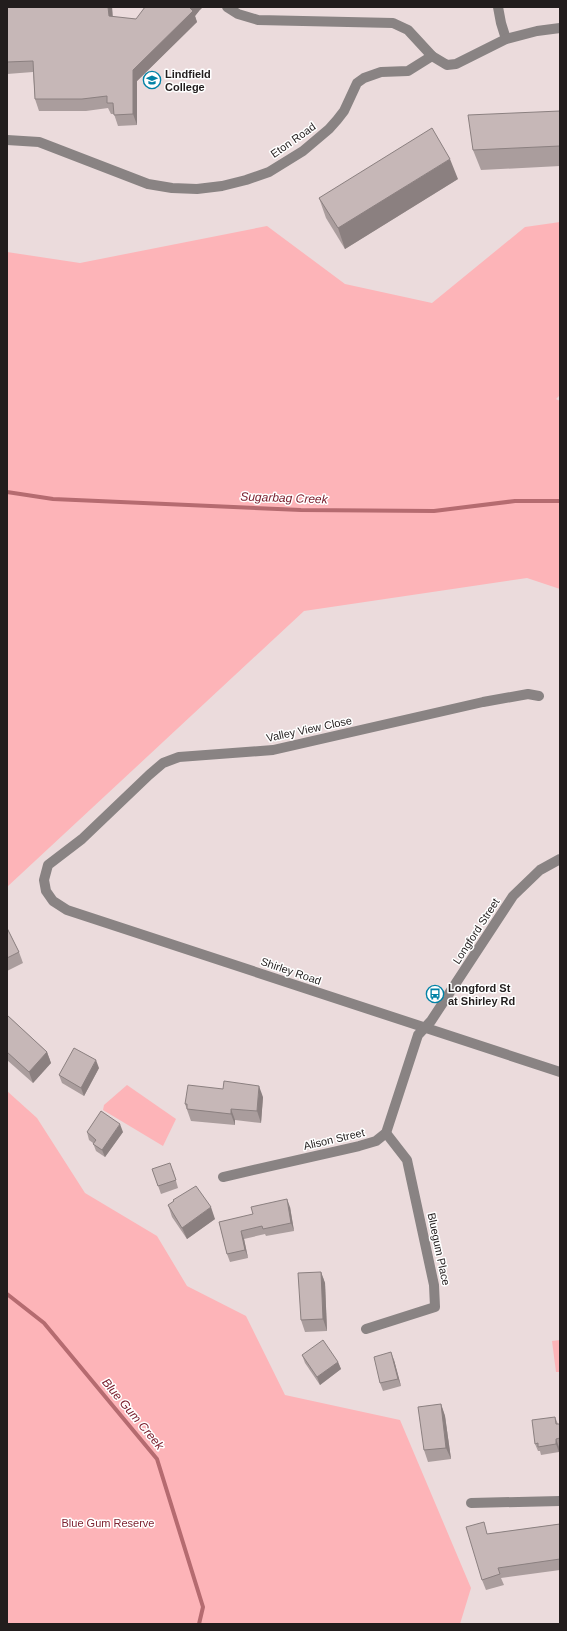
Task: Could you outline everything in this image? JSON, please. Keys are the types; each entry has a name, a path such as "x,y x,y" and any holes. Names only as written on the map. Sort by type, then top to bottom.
{"street":[{"path":"227,7 238,14 258,20 392,23 401,25 408,30 432,56 447,65 456,64 506,38 537,31 560,28"},
{"path":"498,7 506,38"},
{"name":"Eton Road","path":"7,140 39,142 148,184 172,188 197,189 229,185 269,172 284,164 317,140 329,129 344,111 357,84 364,78 382,72 408,71 432,56"},
{"name":"Valley View Close","path":"48,865 82,840 163,763 179,757 273,750 483,702 528,694 539,696"},
{"name":"Longford Street","path":"424,1028 431,1020 513,896 540,870 560,859"},
{"name":"Shirley Road","path":"48,865 44,880 46,891 53,901 67,910 560,1072"},
{"path":"386,1133 418,1035 424,1028"},
{"name":"Alison Street","path":"223,1177 359,1146 376,1141 386,1133"},
{"name":"Bluegum Place","path":"366,1329 435,1307 434,1285 407,1160 386,1133"},
{"path":"471,1502 560,1501"}],"green space":[{"path":"560,222 560,395 556,399 560,401 560,589 527,578 304,611 7,887 7,252 80,263 267,226 345,284 432,303 525,227"},
{"path":"127,1085 176,1119 163,1146 103,1110 104,1105"},
{"name":"Blue Gum Reserve","path":"7,1091 37,1118 85,1193 157,1236 187,1286 246,1316 285,1395 400,1420 471,1588 460,1624 7,1624"},
{"path":"560,1340 560,1372 556,1372 552,1341"}],"building":[{"path":"7,7 108,7 109,16 136,19 145,7 189,7 193,11 133,70 133,114 114,115 113,103 107,103 107,96 82,99 35,99 33,61 7,62"},
{"path":"560,111 560,146 473,150 468,115"},
{"path":"432,128 450,159 338,228 319,198"},
{"path":"7,928 19,952 7,958"},
{"path":"7,1015 47,1052 29,1072 7,1052"},
{"path":"74,1048 96,1060 81,1088 59,1075"},
{"path":"224,1081 259,1086 257,1111 231,1109 231,1114 187,1109 187,1104 185,1104 188,1085 223,1089"},
{"path":"101,1111 120,1124 102,1150 93,1144 96,1140 87,1132"},
{"path":"170,1163 176,1180 158,1186 152,1169"},
{"path":"196,1186 211,1207 182,1228 168,1205 174,1201 173,1200"},
{"path":"287,1199 291,1223 263,1229 262,1226 241,1231 245,1250 227,1254 219,1222 253,1214 251,1207"},
{"path":"321,1272 323,1319 301,1320 298,1273"},
{"path":"323,1340 338,1362 317,1377 302,1355"},
{"path":"391,1352 398,1379 380,1383 374,1357"},
{"path":"441,1404 446,1448 424,1450 418,1407"},
{"path":"555,1417 556,1424 560,1424 560,1438 556,1439 556,1444 538,1447 538,1443 535,1444 532,1420"},
{"path":"484,1522 487,1534 560,1524 560,1559 498,1568 500,1574 482,1580 466,1527"}],"waterway":[{"name":"Sugarbag Creek","path":"7,492 53,499 301,510 434,511 515,501 560,501"},
{"name":"Blue Gum Creek","path":"7,1294 44,1323 157,1459 203,1607 199,1624"}],"place":[{"name":"Lindfield College","path":"152,80"},
{"name":"Longford St at Shirley Rd","path":"435,994"}]}
